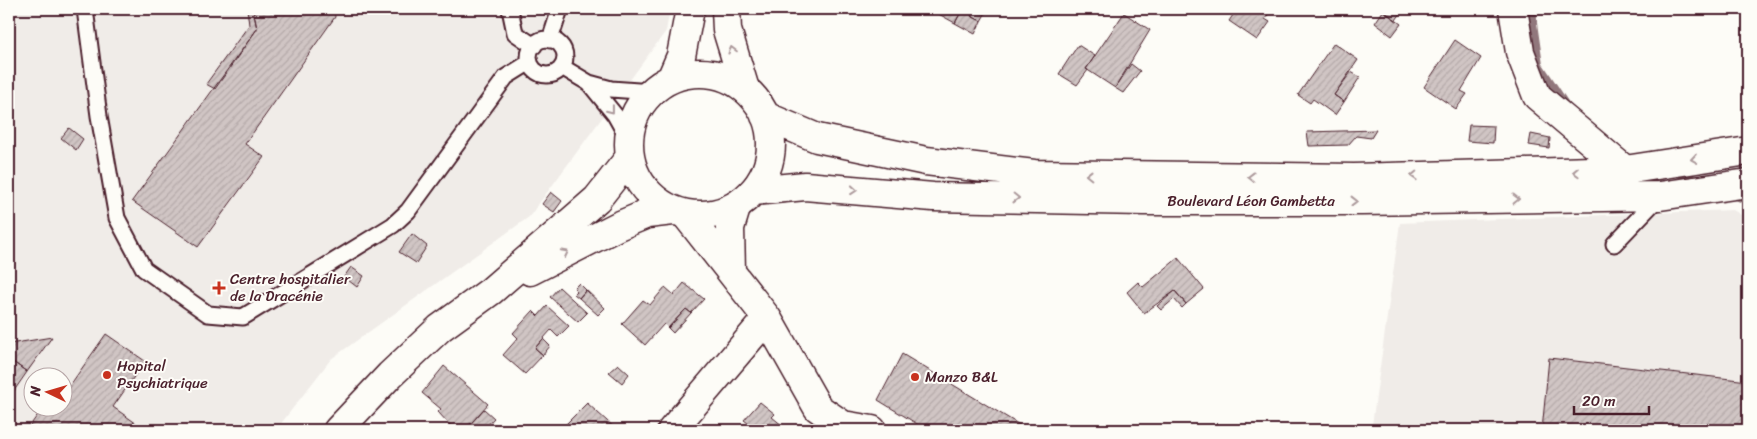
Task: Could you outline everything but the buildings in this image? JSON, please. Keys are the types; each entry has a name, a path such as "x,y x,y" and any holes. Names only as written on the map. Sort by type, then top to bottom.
{"main road":[{"path":"690,9 680,56 662,85 640,106 632,122 629,148 635,174 645,189 658,202 680,213 731,270 766,318 818,408 843,425 872,430"},
{"path":"726,9 727,30 745,89"},
{"path":"1513,9 1520,52 1537,96 1625,170"},
{"path":"662,85 690,74 710,74 728,79 745,89 757,102 765,116 771,135 770,155 765,174 746,198 730,228 731,270"},
{"name":"Boulevard Léon Gambetta","path":"765,116 817,138 926,160 1034,174 1354,178 1625,170 1745,151"},
{"path":"338,430 390,375 440,328 491,291 597,199 629,148"},
{"name":"Boulevard Léon Gambetta","path":"746,198 805,186 934,196 1144,201 1362,202 1660,196 1748,183"},
{"path":"491,291 618,226 647,214 680,213 704,216 721,213 746,198"},
{"path":"672,430 766,318"}],"lane":[{"path":"85,9 99,116 117,218 144,270 208,314 243,317 393,225 408,211 506,77 530,62"},
{"path":"510,9 515,33 534,46"},
{"path":"550,40 560,9"},
{"path":"544,40 556,42 564,50 562,67 553,74 537,72 530,62 531,51 534,46 544,40"},
{"path":"562,67 588,83 611,89 662,85"},
{"path":"588,83 615,115 629,148"},
{"path":"1614,244 1660,196"}],"shaded area":[{"name":"Centre hospitalier de la Dracénie","path":"9,9 670,9 666,31 529,217 331,359 276,430 9,430"},
{"path":"1733,210 1748,219 1748,430 1380,430 1372,425 1400,223"}],"waterway":[{"path":"1533,9 1539,65 1567,107"},
{"path":"1673,171 1697,181"},
{"path":"1734,195 1748,201"}],"place":[{"name":"Centre hospitalier de la Dracénie","path":"219,288"},
{"name":"Hopital Psychiatrique","path":"107,375"},
{"name":"Manzo B&L","path":"915,377"}]}
